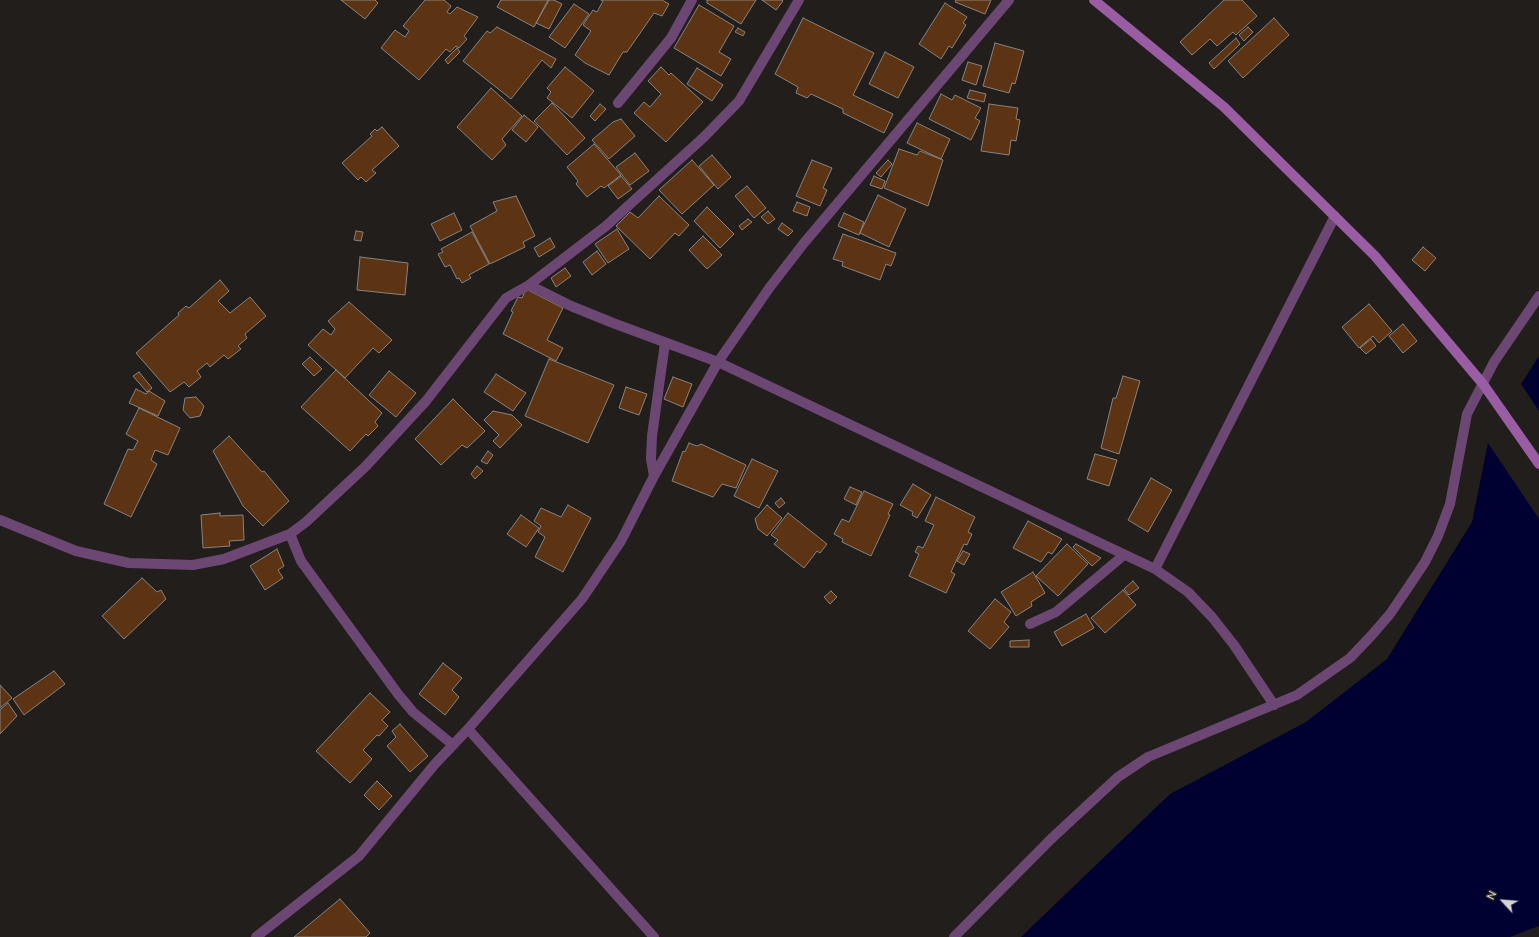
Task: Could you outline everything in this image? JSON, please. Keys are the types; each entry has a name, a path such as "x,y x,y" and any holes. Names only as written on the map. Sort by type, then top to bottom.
{"street":[{"path":"618,103 671,38 692,0"},
{"path":"0,520 76,551 129,563 193,565 224,559 290,534 306,522 366,466 426,401 506,298 529,285 606,226 704,137 739,101 799,0"},
{"path":"256,937 359,856 435,764 454,745 582,599 621,541 654,476 718,362 770,288 804,243 1009,0"},
{"path":"1094,0 1224,107 1375,256 1483,384 1539,464"},
{"path":"1155,569 1335,216"},
{"path":"529,285 571,306 718,362 1155,569 1188,592 1212,617 1234,645 1274,705"},
{"path":"954,937 1051,839 1118,776 1148,757 1297,695 1350,658 1390,614 1421,568 1438,536 1450,504 1467,414 1494,362 1539,296"},
{"path":"654,476 651,459 652,436 665,343"},
{"path":"290,534 301,561 398,694 413,712 454,745"},
{"path":"1030,624 1056,612 1124,554"},
{"path":"468,729 654,937"}],"shaded area":[{"path":"1539,356 1539,411 1521,384"},
{"path":"1488,443 1539,519 1539,926 1510,937 1021,937 1170,794 1306,722 1387,659 1472,522"}],"building":[{"path":"341,0 375,0 378,3 365,19"},
{"path":"425,0 444,0 451,6 447,12 450,14 457,7 478,17 464,36 467,39 459,48 456,46 450,52 446,49 419,80 381,48 395,30 405,37 409,31 403,26"},
{"path":"501,0 548,0 534,27 497,7"},
{"path":"549,0 554,0 562,4 549,29 536,23"},
{"path":"601,0 662,0 669,4 662,16 654,13 627,52 623,52 609,75 585,63 575,55 591,31 583,25 593,10 597,12 603,1"},
{"path":"707,0 756,0 741,24 707,3"},
{"path":"762,0 782,0 783,1 776,10"},
{"path":"956,0 991,0 985,14 955,2"},
{"path":"1224,0 1242,0 1257,16 1236,35 1233,32 1217,46 1210,39 1192,55 1180,42"},
{"path":"945,3 967,17 963,23 966,25 952,48 949,46 941,59 919,44"},
{"path":"574,4 589,14 565,48 549,37"},
{"path":"699,5 734,26 719,52 731,59 721,76 674,48"},
{"path":"803,18 874,53 853,95 893,114 884,133 843,113 843,109 811,94 807,98 796,93 798,87 775,74"},
{"path":"1274,18 1289,35 1243,78 1228,61"},
{"path":"497,27 556,59 551,68 542,60 511,99 463,61 487,31 490,33"},
{"path":"1248,27 1253,32 1244,41 1239,35"},
{"path":"738,28 745,32 743,36 735,32"},
{"path":"1236,38 1240,44 1214,69 1209,63"},
{"path":"995,43 1024,51 1015,84 1012,83 1009,93 983,86"},
{"path":"457,48 460,52 448,64 445,60"},
{"path":"885,52 914,67 898,98 869,84"},
{"path":"968,62 982,66 976,85 962,80"},
{"path":"565,67 594,91 572,118 547,98 551,92 547,88"},
{"path":"661,67 669,75 671,73 703,102 666,142 634,113 644,102 650,107 661,94 648,81"},
{"path":"697,68 723,85 712,101 687,84"},
{"path":"491,88 522,116 502,139 506,145 492,160 457,127"},
{"path":"970,90 986,94 984,102 967,98"},
{"path":"941,94 952,100 955,95 981,108 975,118 980,121 971,140 929,119"},
{"path":"552,103 585,138 567,155 534,121"},
{"path":"600,104 606,109 595,121 590,116"},
{"path":"989,104 1018,108 1016,119 1020,120 1016,141 1011,140 1009,155 981,151"},
{"path":"524,115 538,127 526,142 512,130"},
{"path":"621,119 635,136 609,159 592,140 613,122"},
{"path":"917,123 950,139 941,159 907,143"},
{"path":"382,127 399,146 372,170 376,173 366,182 361,177 358,180 342,163 372,136 370,134 375,129 377,131"},
{"path":"594,144 621,175 604,188 601,186 587,197 576,184 578,181 567,167"},
{"path":"899,149 917,155 920,151 943,160 928,206 884,188"},
{"path":"635,153 649,171 630,185 616,167"},
{"path":"712,155 731,177 718,189 699,166"},
{"path":"692,160 714,185 682,214 659,190"},
{"path":"812,160 832,168 823,188 827,190 820,206 796,196"},
{"path":"888,160 892,164 881,177 876,173"},
{"path":"621,176 632,189 618,199 608,186"},
{"path":"874,176 885,181 882,189 870,185"},
{"path":"747,186 766,208 754,218 735,196"},
{"path":"878,195 906,209 889,247 860,233"},
{"path":"516,196 535,236 523,242 525,247 490,264 470,226 497,211 493,202"},
{"path":"659,196 689,225 679,236 675,233 650,259 616,226 630,212 638,218"},
{"path":"797,202 810,207 807,216 793,211"},
{"path":"707,207 734,234 720,248 694,221"},
{"path":"768,211 775,219 768,224 761,217"},
{"path":"454,213 462,230 440,241 431,224"},
{"path":"844,213 864,222 859,235 838,226"},
{"path":"748,219 752,222 742,230 739,226"},
{"path":"782,223 793,231 788,236 778,229"},
{"path":"617,229 629,249 608,263 595,244"},
{"path":"356,231 363,232 361,241 354,240"},
{"path":"472,232 489,264 469,275 471,278 462,283 459,278 457,279 450,265 445,267 438,254 443,252 441,249"},
{"path":"843,234 896,253 891,266 886,264 880,280 842,266 843,262 833,259"},
{"path":"703,236 722,255 707,269 689,250"},
{"path":"550,238 555,247 539,257 534,248"},
{"path":"1423,247 1436,258 1425,271 1412,260"},
{"path":"597,251 606,264 592,275 583,262"},
{"path":"360,257 408,263 405,295 357,290"},
{"path":"565,268 571,276 556,287 551,278"},
{"path":"220,280 229,291 218,301 230,313 250,297 266,316 245,334 247,338 238,346 241,349 228,359 224,355 210,367 207,363 197,371 201,377 189,387 184,382 170,392 136,353 179,315 178,313 186,306 189,308"},
{"path":"526,289 563,308 547,340 563,348 556,361 503,334 513,312 511,311 518,297 522,298"},
{"path":"349,302 392,340 379,353 373,348 345,378 308,345 323,329 331,335 335,329 328,321"},
{"path":"1369,304 1392,331 1379,343 1373,336 1359,348 1342,327"},
{"path":"1403,324 1417,341 1403,353 1389,336"},
{"path":"1371,339 1376,346 1366,354 1360,348"},
{"path":"310,357 322,369 314,376 302,364"},
{"path":"549,359 614,385 588,443 525,416"},
{"path":"336,370 382,413 375,422 378,426 368,436 366,434 350,451 301,407"},
{"path":"389,371 416,393 396,417 369,395"},
{"path":"139,372 152,388 147,392 133,376"},
{"path":"496,374 526,393 513,411 484,392"},
{"path":"1123,376 1140,381 1119,454 1101,448 1113,398 1116,398"},
{"path":"673,377 692,384 683,407 664,399"},
{"path":"626,387 647,394 639,415 619,408"},
{"path":"136,389 146,394 149,391 165,401 158,416 129,403"},
{"path":"196,397 204,406 200,416 190,418 183,410 185,398"},
{"path":"453,399 485,431 467,448 462,445 441,465 415,439"},
{"path":"139,408 180,428 168,455 155,450 151,460 157,464 131,517 104,504 128,449 133,450 138,441 126,434"},
{"path":"493,411 512,415 522,425 500,448 493,441 499,435 484,420"},
{"path":"229,436 262,472 264,471 289,501 263,526 243,506 213,451"},
{"path":"689,443 697,446 701,444 746,465 736,488 722,484 713,497 672,481 683,451 685,452"},
{"path":"488,451 493,455 487,464 481,461"},
{"path":"1095,454 1117,460 1109,486 1087,479"},
{"path":"752,459 778,471 759,508 734,496"},
{"path":"477,466 483,471 475,479 471,474"},
{"path":"1151,478 1172,490 1148,532 1128,520"},
{"path":"913,484 931,495 917,518 912,515 913,512 900,505"},
{"path":"850,487 862,492 856,505 844,499"},
{"path":"864,491 893,504 888,514 890,515 871,556 842,542 843,539 834,534 842,519 849,522"},
{"path":"936,497 975,517 968,532 972,534 967,545 964,544 951,572 955,574 946,593 909,576 919,554 915,552 918,546 923,548 934,525 925,521"},
{"path":"781,498 785,503 779,508 775,503"},
{"path":"568,505 591,518 563,572 535,557 545,537 538,532 541,526 534,521 541,508 561,517"},
{"path":"767,505 782,518 767,536 758,529 755,519"},
{"path":"220,513 220,516 243,515 244,540 229,541 230,546 203,548 201,515"},
{"path":"788,513 827,544 820,553 817,551 804,568 774,544 778,540 771,535"},
{"path":"521,515 539,528 526,547 507,534"},
{"path":"1028,521 1062,539 1052,554 1048,552 1041,562 1013,548"},
{"path":"1067,544 1088,564 1058,596 1036,576"},
{"path":"1076,544 1101,558 1092,566 1073,547"},
{"path":"277,549 284,566 278,570 283,578 265,590 250,566"},
{"path":"963,551 970,554 964,565 957,561"},
{"path":"1033,572 1045,593 1031,602 1032,606 1016,616 1001,592"},
{"path":"142,578 157,592 161,590 166,599 124,639 102,616"},
{"path":"1133,581 1139,588 1129,595 1124,589"},
{"path":"1123,590 1136,605 1105,633 1091,618"},
{"path":"831,591 837,597 830,604 824,597"},
{"path":"995,599 1011,612 1004,622 1009,627 990,649 968,631"},
{"path":"1086,614 1094,628 1062,646 1054,632"},
{"path":"1029,640 1029,647 1010,647 1010,641"},
{"path":"443,663 462,678 452,690 459,697 445,715 419,694"},
{"path":"54,671 65,684 24,715 13,699"},
{"path":"0,685 12,698 0,708"},
{"path":"370,693 390,712 382,720 388,726 363,750 372,759 350,783 316,751"},
{"path":"8,703 17,716 0,734 0,710"},
{"path":"400,724 428,756 410,772 387,746 396,737 392,731"},
{"path":"377,781 392,796 379,810 364,795"},
{"path":"340,899 370,933 366,937 294,937"}]}
